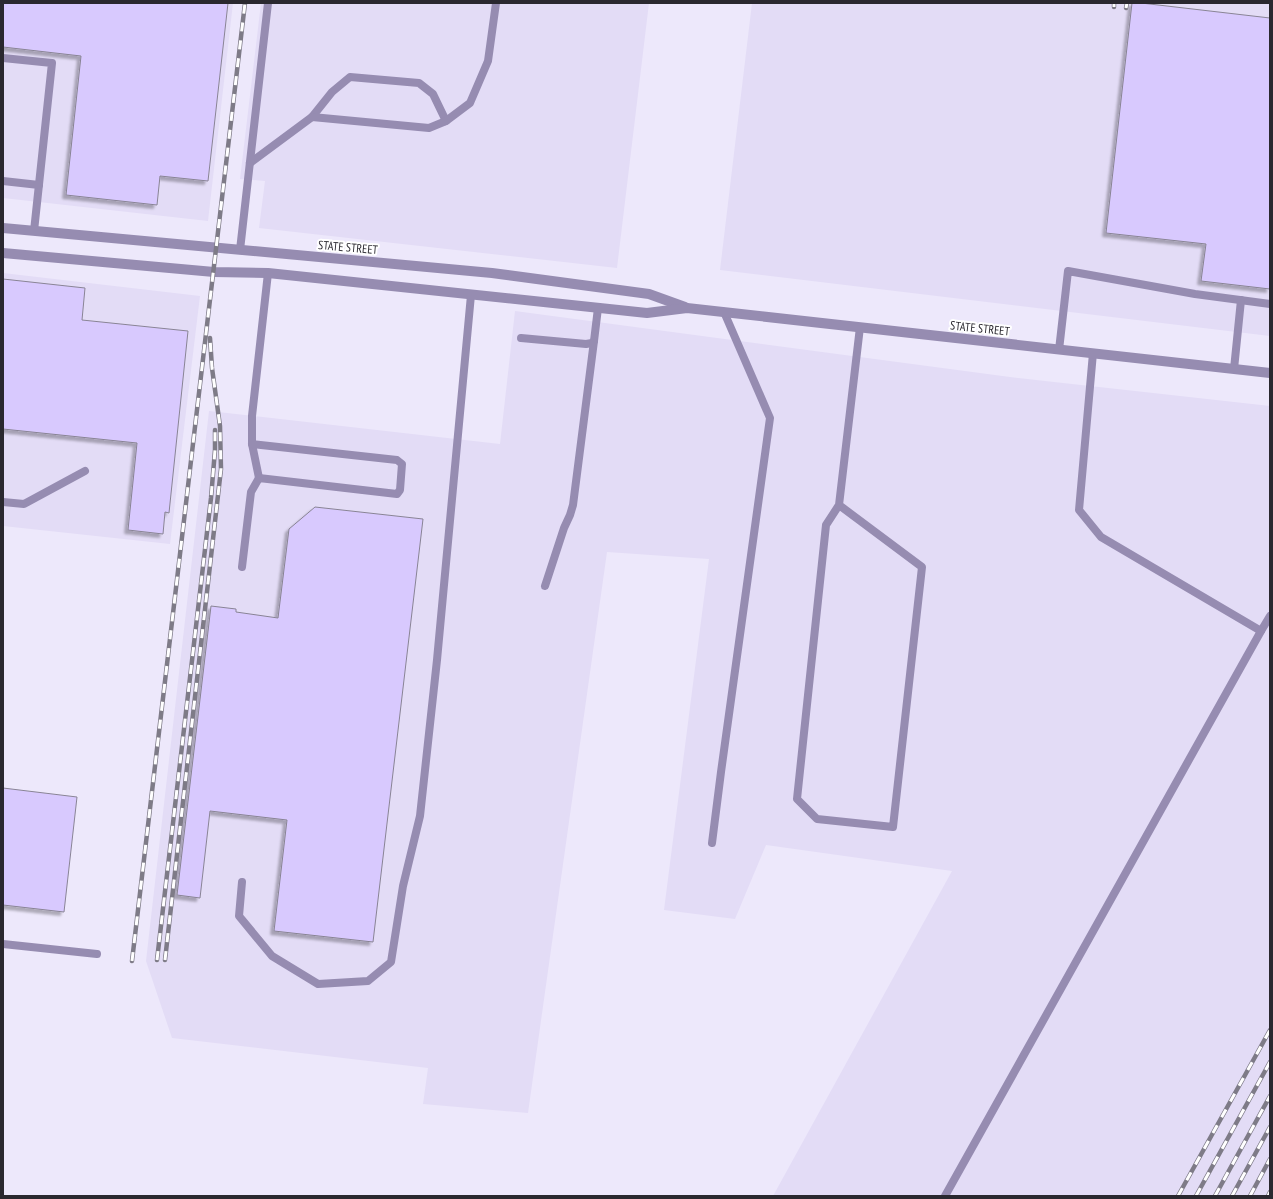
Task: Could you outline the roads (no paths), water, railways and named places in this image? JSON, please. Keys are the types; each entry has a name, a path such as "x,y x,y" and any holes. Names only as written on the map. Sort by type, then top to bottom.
{"street":[{"name":"STATE STREET","path":"3,228 492,273 649,294 687,308"},
{"name":"STATE STREET","path":"3,253 214,272 268,273 647,313 687,308 1270,373"}],"lane":[{"path":"240,250 268,3"},
{"path":"312,117 428,128 446,121 470,103 488,61 496,3"},
{"path":"3,58 52,63 34,231"},
{"path":"250,163 312,117 332,92 350,77 419,83 433,94 446,121"},
{"path":"3,181 39,185"},
{"path":"1059,350 1068,271 1195,294 1270,304"},
{"path":"242,567 251,492 259,478 252,444 252,416 268,273"},
{"path":"242,882 239,916 272,956 318,984 368,981 391,962 404,886 420,816 437,660 471,295"},
{"path":"1234,369 1241,300"},
{"path":"545,586 573,505 598,308"},
{"path":"712,843 770,418 724,312"},
{"path":"839,506 922,567 892,827 817,819 797,799 826,525 839,506 860,327"},
{"path":"521,338 586,344 594,341"},
{"path":"1094,354 1078,510 1101,537 1261,631"},
{"path":"252,444 397,460 402,464 400,490 397,494 259,478"},
{"path":"3,502 24,504 84,472"},
{"path":"945,1196 1270,616"},
{"path":"3,944 97,954"}],"railway":[{"path":"132,961 245,3"},
{"path":"1126,8 1127,3"},
{"path":"165,960 221,469 220,426 212,368 210,338"},
{"path":"157,960 211,498 215,430"},
{"path":"1178,1196 1270,1030"},
{"path":"1196,1196 1270,1062"},
{"path":"1215,1196 1270,1096"},
{"path":"1232,1196 1270,1127"},
{"path":"1250,1196 1270,1159"},
{"path":"1268,1196 1270,1192"}]}
